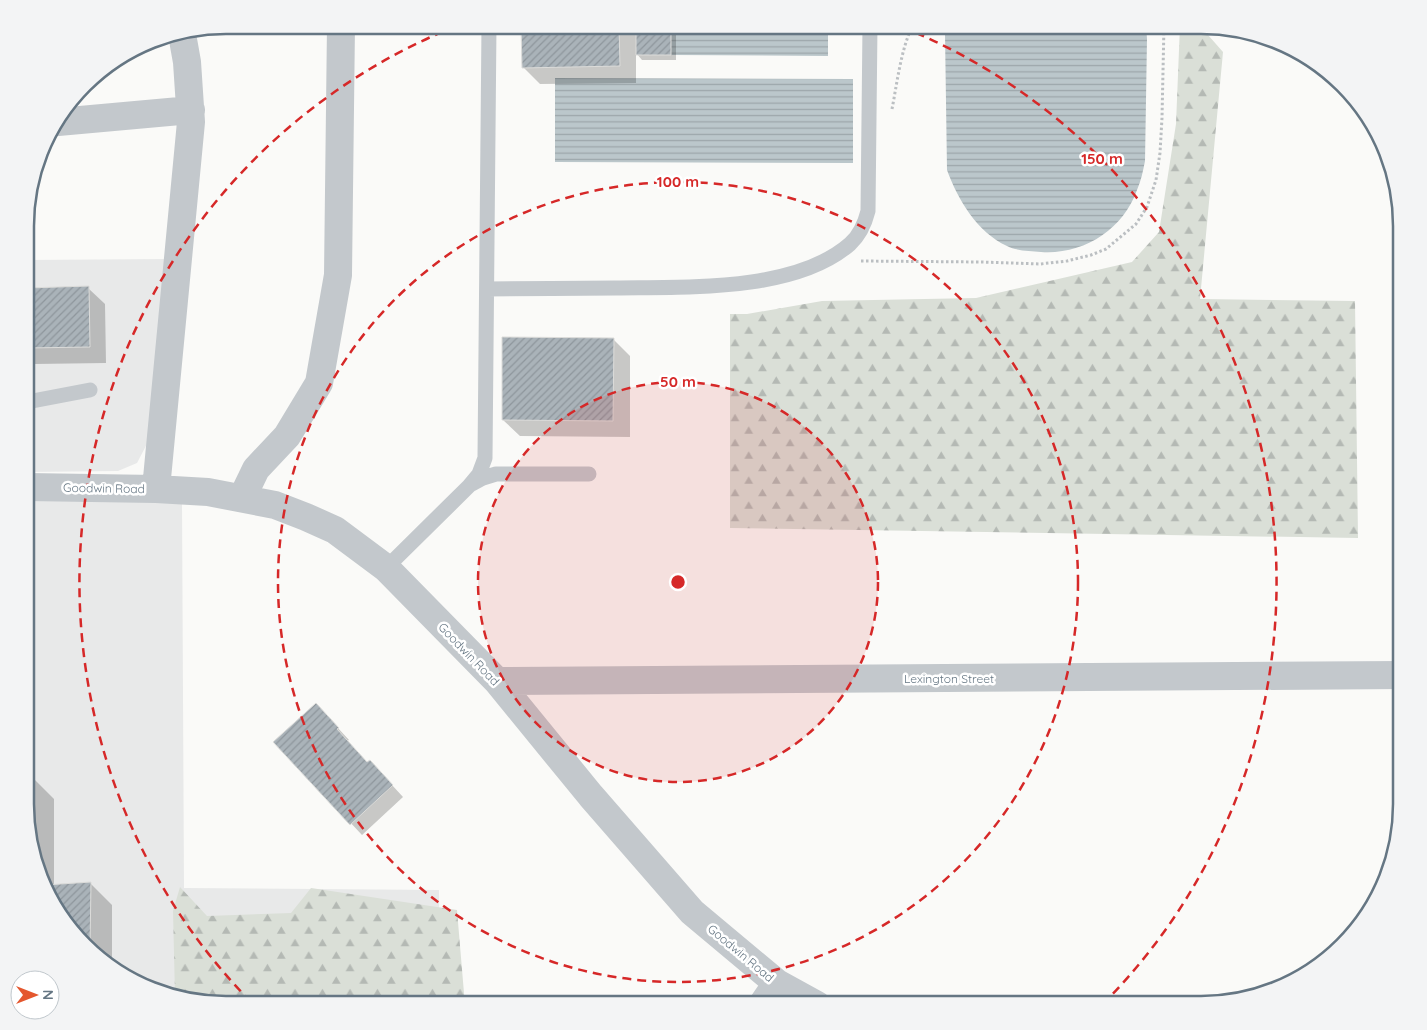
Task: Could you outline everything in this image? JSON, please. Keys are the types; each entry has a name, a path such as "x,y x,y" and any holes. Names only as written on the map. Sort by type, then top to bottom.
{"street":[{"path":"242,498 256,469 287,436 319,383 338,275 341,34"},
{"path":"156,488 192,122 187,62 183,38"},
{"path":"65,121 191,110"},
{"name":"Goodwin Road","path":"34,487 156,488 208,492 275,505 335,530 386,568 497,681 591,796 692,912 769,994"},
{"name":"Lexington Street","path":"497,681 1393,675"}],"lane":[{"path":"386,568 469,486 480,474 484,464 486,451 489,34"},
{"path":"487,289 655,288 740,284 797,272 825,261 851,243 864,227 868,211 870,34"},
{"path":"34,401 90,390"},
{"path":"469,486 483,478 496,474 589,474"}],"path":[{"path":"825,261 1040,264 1067,261 1106,249 1136,224 1147,207 1156,180 1162,118 1164,34"}],"shaded area":[{"path":"671,34 828,34 828,56 671,55"},
{"path":"945,34 1147,34 1145,161 1140,183 1131,204 1122,217 1100,237 1072,249 1057,252 1011,248 996,240 978,224 963,204 947,170"},
{"path":"555,78 853,79 853,163 555,162"},
{"path":"168,259 148,442 137,463 118,471 34,472 34,260"},
{"path":"34,499 182,502 184,888 439,890 440,996 201,995 176,990 153,982 119,964 90,940 66,911 48,877 40,854 35,829"}],"green space":[{"path":"1180,34 1207,34 1223,52 1200,299 1355,301 1358,538 730,528 730,314 747,314 822,301 976,298 1132,262 1159,232 1176,124"},
{"path":"180,887 207,916 291,913 311,888 457,910 464,996 214,996 176,990 173,911"}],"building":[{"path":"521,34 619,34 620,66 522,68"},
{"path":"636,34 671,34 671,55 636,55"},
{"path":"89,286 90,347 34,348 34,288"},
{"path":"502,337 614,338 613,421 502,420"},
{"path":"316,703 367,762 370,760 393,785 350,825 273,742"},
{"path":"91,882 90,940 66,911 52,885"}]}
